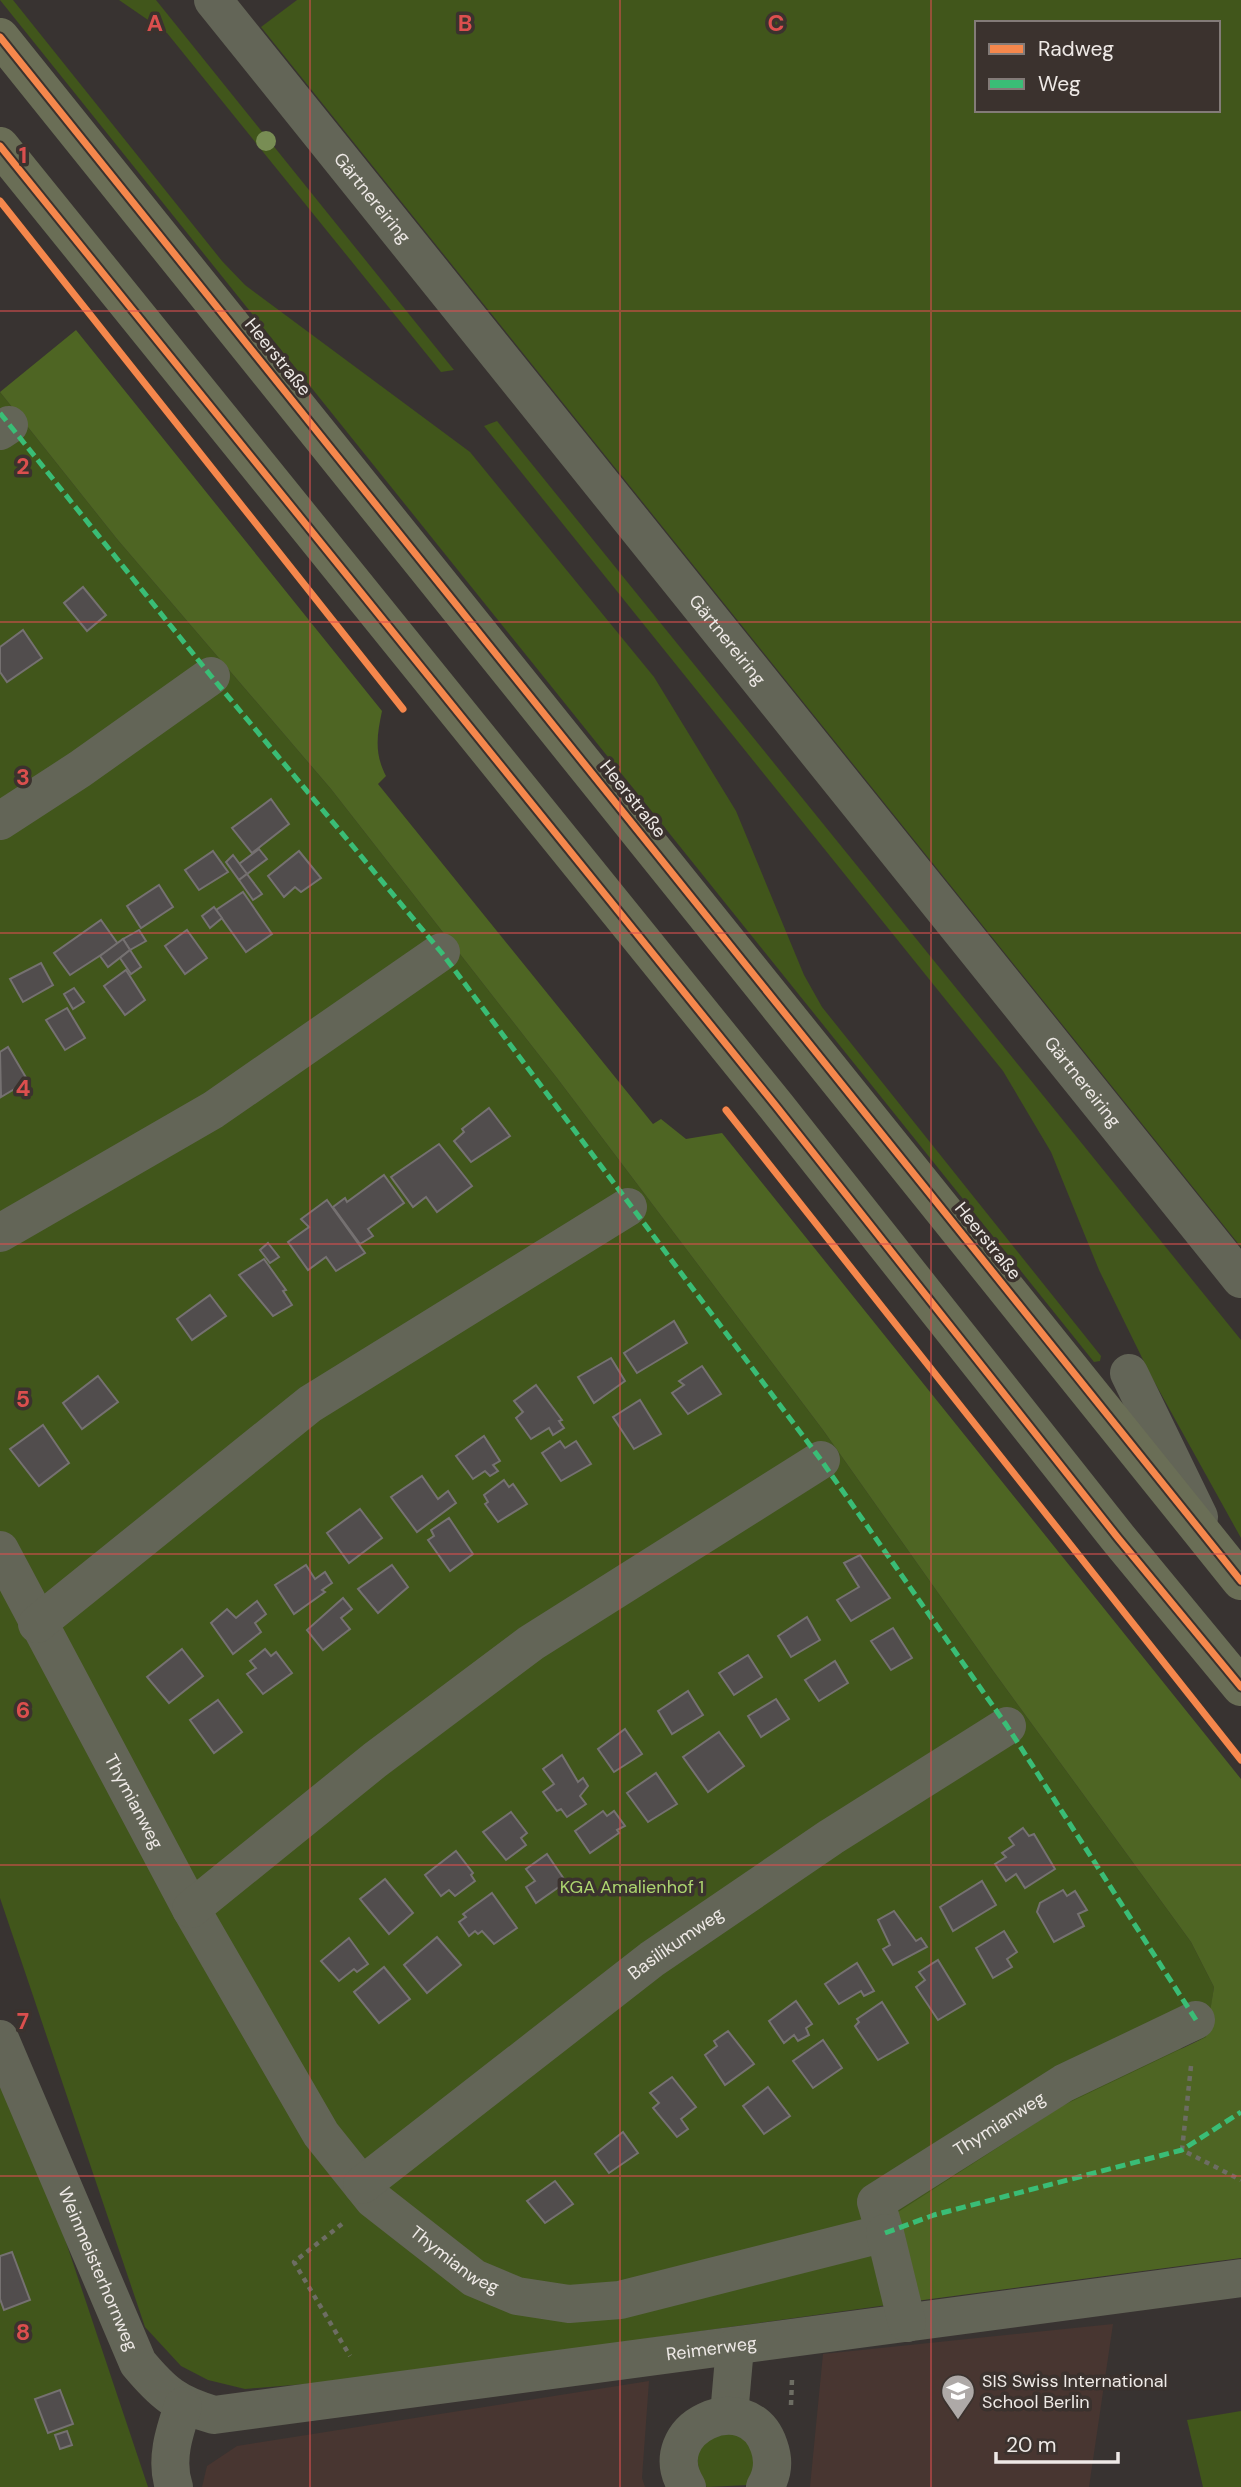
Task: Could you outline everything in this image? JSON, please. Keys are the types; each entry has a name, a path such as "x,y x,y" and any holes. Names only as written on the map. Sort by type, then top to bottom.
{"main road":[{"name":"Heerstraße","path":"0,37 1241,1581"},
{"path":"0,146 776,1105 1118,1538 1241,1687"}],"street":[{"name":"Gärtnereiring","path":"213,0 1241,1279"},
{"path":"0,821 80,769 211,676"},
{"path":"0,1233 213,1110 441,952"},
{"path":"37,1624 310,1404 628,1207"},
{"path":"1129,1373 1214,1547"},
{"path":"191,1909 375,1760 531,1643 821,1460"},
{"name":"Thymianweg","path":"0,1550 191,1909 321,2134 368,2192 474,2278 517,2296 569,2304 620,2300 885,2233 876,2202 1064,2083 1196,2020"},
{"name":"Basilikumweg","path":"368,2192 652,1959 831,1837 1007,1726"},
{"name":"Weinmeisterhornweg","path":"0,2039 138,2363 159,2389 183,2406"},
{"path":"885,2233 907,2323"},
{"name":"Reimerweg","path":"183,2406 214,2415 373,2396 1241,2278"},
{"path":"729,2415 735,2347"},
{"path":"174,2487 168,2471 173,2436 183,2406"},
{"path":"687,2487 681,2478 679,2463 681,2448 688,2434 699,2423 713,2417 729,2415 757,2427 767,2439 772,2470 765,2487"}],"path":[{"path":"1196,2020 1182,2150 1241,2180"},
{"path":"368,2192 294,2262 373,2396"}],"shaded area":[{"name":"SIS Swiss International School Berlin","path":"1113,2324 1089,2487 810,2487 823,2354"},
{"path":"649,2381 642,2478 645,2487 202,2487 207,2466 237,2446"}],"green space":[{"path":"0,0 13,0 222,261 245,285 470,452 654,677 736,811 804,975 822,1007 1101,1356 1100,1361 1094,1362"},
{"path":"119,0 156,0 454,370 441,372 167,33"},
{"path":"297,0 1241,0 1241,1247 261,27"},
{"path":"76,330 382,711 378,744 386,776 378,784 653,1124 661,1119 686,1139 722,1133 1241,1779 1241,2258 916,2301 895,2214 1062,2106 1206,2037 1214,1987 1191,1942 994,1672 823,1430 557,1078 331,789 117,539 0,392"},
{"name":"KGA Amalienhof 1","path":"0,392 117,539 331,789 557,1078 823,1430 994,1672 1191,1942 1214,1987 1207,2037 1185,2045 916,2301 353,2380 245,2389 208,2380 181,2366 145,2327 0,1898"},
{"path":"497,421 1241,1340 1241,1538 1150,1374 1099,1270 1051,1152 1003,1071 484,426"},
{"path":"0,2045 148,2487 0,2487"},
{"path":"1241,2411 1241,2487 1203,2487 1187,2420"},
{"path":"739,2432 758,2456 749,2485 707,2487 701,2482 696,2452 708,2436"}],"building":[{"path":"83,587 106,615 87,631 64,603"},
{"path":"23,630 42,658 7,682 0,672 0,647"},
{"path":"271,799 289,824 252,853 232,828"},
{"path":"259,849 267,859 247,874 239,864"},
{"path":"213,851 228,872 199,890 185,870"},
{"path":"299,851 321,878 301,892 295,887 284,897 268,876"},
{"path":"233,855 247,874 239,880 226,862"},
{"path":"247,874 262,894 253,900 239,880"},
{"path":"159,885 173,907 141,928 127,906"},
{"path":"243,892 272,934 246,952 216,910"},
{"path":"214,907 222,918 210,928 202,916"},
{"path":"101,920 118,944 70,975 54,953"},
{"path":"139,930 146,941 130,950 123,939"},
{"path":"187,930 207,958 185,974 165,946"},
{"path":"123,939 130,950 108,967 100,956"},
{"path":"130,950 141,967 131,974 120,958"},
{"path":"41,963 53,985 23,1002 10,979"},
{"path":"126,970 145,1000 125,1015 104,986"},
{"path":"74,988 84,1002 73,1009 64,994"},
{"path":"67,1008 85,1038 65,1050 46,1020"},
{"path":"8,1047 28,1081 1,1097 0,1052"},
{"path":"489,1108 510,1136 471,1162 454,1141 464,1132 462,1129"},
{"path":"439,1144 472,1186 437,1212 426,1197 413,1207 391,1177"},
{"path":"384,1175 404,1203 368,1229 373,1236 360,1244 333,1207 345,1198 347,1202"},
{"path":"327,1200 365,1253 336,1271 326,1257 308,1270 288,1242 309,1227 301,1219"},
{"path":"268,1243 279,1257 270,1263 260,1250"},
{"path":"264,1259 286,1290 283,1291 292,1305 273,1316 239,1275"},
{"path":"210,1295 226,1316 192,1340 177,1319"},
{"path":"674,1321 687,1343 637,1373 624,1353"},
{"path":"611,1358 625,1381 594,1403 578,1377"},
{"path":"702,1366 721,1394 688,1414 672,1393 684,1385 679,1381"},
{"path":"98,1376 118,1402 82,1429 63,1403"},
{"path":"536,1385 562,1420 559,1421 564,1428 553,1435 549,1428 531,1439 516,1418 523,1412 514,1401"},
{"path":"640,1400 661,1434 634,1449 613,1417"},
{"path":"43,1425 69,1463 39,1486 10,1449"},
{"path":"484,1436 500,1461 493,1465 498,1471 490,1476 485,1471 473,1479 456,1456"},
{"path":"560,1441 565,1448 576,1441 591,1464 561,1481 542,1453"},
{"path":"422,1476 438,1499 448,1491 456,1503 417,1532 391,1497"},
{"path":"504,1480 509,1487 513,1484 527,1504 498,1522 485,1504 488,1502 484,1495"},
{"path":"360,1509 382,1538 349,1563 327,1533"},
{"path":"449,1518 473,1554 450,1571 428,1540 434,1536 431,1530"},
{"path":"860,1555 890,1598 851,1621 837,1600 859,1587 844,1563"},
{"path":"306,1565 315,1579 325,1572 332,1583 322,1590 325,1592 294,1614 275,1585"},
{"path":"392,1565 408,1587 378,1613 358,1589"},
{"path":"343,1598 352,1609 341,1618 350,1629 323,1650 307,1630"},
{"path":"257,1601 266,1614 255,1623 261,1632 233,1654 211,1623 227,1609 236,1618"},
{"path":"807,1617 820,1640 791,1657 778,1636"},
{"path":"893,1628 912,1658 891,1670 871,1641"},
{"path":"182,1649 203,1676 169,1703 147,1677"},
{"path":"265,1649 271,1656 276,1652 292,1673 263,1694 247,1674 256,1668 250,1661"},
{"path":"748,1655 762,1677 734,1695 719,1673"},
{"path":"835,1661 848,1683 819,1701 805,1680"},
{"path":"688,1691 703,1715 672,1734 658,1711"},
{"path":"776,1699 789,1719 761,1737 748,1716"},
{"path":"218,1700 242,1732 214,1753 190,1720"},
{"path":"625,1729 642,1754 614,1772 598,1749"},
{"path":"719,1732 744,1766 708,1792 683,1757"},
{"path":"562,1755 578,1782 583,1778 588,1786 580,1796 586,1804 567,1817 561,1809 557,1811 543,1792 554,1784 543,1769"},
{"path":"656,1773 677,1804 648,1822 627,1793"},
{"path":"603,1811 607,1816 614,1811 625,1826 590,1853 575,1831"},
{"path":"511,1812 527,1833 521,1838 526,1845 506,1860 483,1832"},
{"path":"1023,1828 1029,1836 1034,1834 1055,1869 1025,1888 1016,1874 1006,1881 995,1864 1006,1857 1002,1853 1014,1845 1009,1838"},
{"path":"456,1851 473,1873 471,1875 475,1881 455,1896 449,1890 441,1896 425,1875"},
{"path":"547,1854 566,1882 536,1903 526,1887 535,1881 526,1869"},
{"path":"385,1879 413,1913 389,1934 360,1899"},
{"path":"982,1881 996,1905 953,1931 940,1907"},
{"path":"1063,1890 1067,1896 1075,1891 1087,1910 1078,1914 1084,1926 1054,1942 1037,1912 1040,1903"},
{"path":"492,1893 517,1928 494,1944 482,1931 478,1934 475,1931 469,1936 459,1922 466,1917 463,1914"},
{"path":"894,1911 916,1941 921,1938 927,1947 893,1965 883,1949 890,1945 878,1920"},
{"path":"1004,1931 1017,1952 1007,1959 1012,1967 993,1978 976,1948"},
{"path":"437,1937 461,1965 427,1993 404,1965"},
{"path":"349,1938 368,1964 357,1972 354,1969 339,1981 321,1961"},
{"path":"938,1960 965,2004 938,2020 916,1987 925,1980 919,1972"},
{"path":"857,1963 874,1991 864,1996 861,1991 839,2004 825,1984"},
{"path":"384,1967 410,1999 379,2023 354,1992"},
{"path":"796,2001 812,2024 806,2028 809,2035 798,2041 794,2035 784,2043 769,2021"},
{"path":"882,2002 908,2043 878,2060 855,2026 859,2022 857,2019"},
{"path":"728,2031 754,2064 725,2085 705,2055 717,2046 714,2041"},
{"path":"823,2040 842,2068 813,2088 793,2061"},
{"path":"672,2077 696,2107 681,2119 688,2129 677,2137 653,2108 659,2103 650,2093"},
{"path":"768,2087 790,2116 764,2134 743,2106"},
{"path":"623,2132 638,2153 609,2173 595,2154"},
{"path":"555,2181 573,2204 545,2223 527,2201"},
{"path":"12,2252 30,2300 4,2310 0,2299 0,2256"},
{"path":"60,2390 73,2424 48,2433 35,2399"},
{"path":"67,2431 72,2445 60,2449 55,2435"}],"marked path":[{"path":"0,413 211,676 441,952 821,1460 1007,1726 1196,2020"},
{"path":"885,2233 934,2215 1182,2150 1241,2112"}],"cycle path":[{"path":"0,37 1241,1581"},
{"path":"0,146 776,1106 1118,1538 1241,1687"},
{"path":"0,201 403,709"},
{"path":"726,1110 1241,1760"}],"place":[{"name":"SIS Swiss International School Berlin","path":"958,2421"}]}
